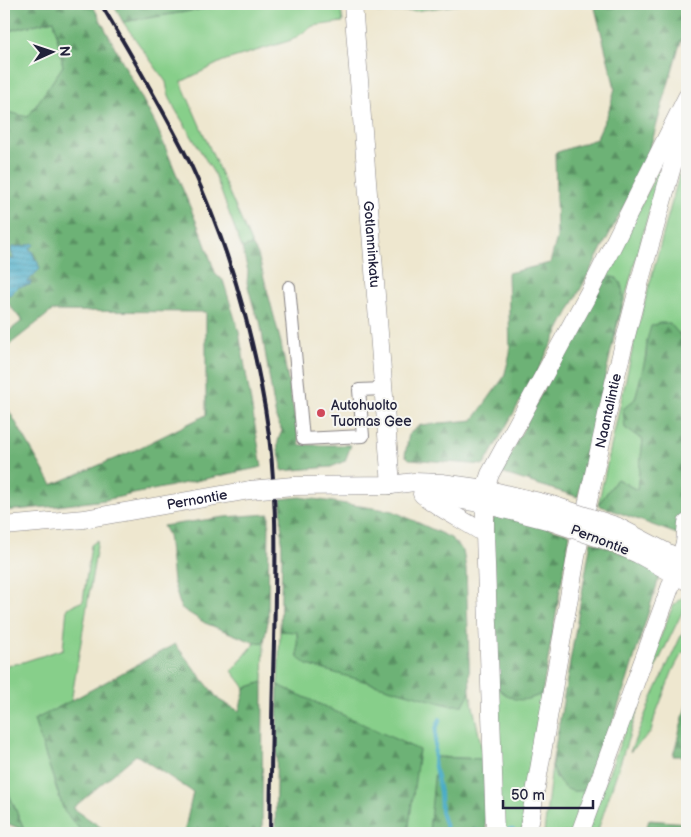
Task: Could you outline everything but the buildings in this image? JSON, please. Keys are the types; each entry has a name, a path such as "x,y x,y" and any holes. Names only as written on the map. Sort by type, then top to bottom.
{"main road":[{"name":"Gotlanninkatu","path":"353,4 391,485"},
{"path":"495,833 485,534 485,496 490,474 592,287 687,97"},
{"name":"Naantalintie","path":"528,833 577,551 614,383 642,272 687,114"},
{"name":"Pernontie","path":"4,526 84,519 250,490 293,486 391,485 424,482 485,496"},
{"name":"Pernontie","path":"391,485 419,492 485,496 515,495 550,513 614,534 682,569"},
{"path":"419,492 435,505 456,515 485,534"},
{"path":"580,833 682,569 687,523"},
{"name":"Naantalintie","path":"536,833 549,712"}],"street":[{"path":"289,287 303,439 363,436 359,390 384,389"}],"green space":[{"path":"4,4 92,4 156,125 203,238 216,275 223,280 239,332 262,467 105,500 4,511 4,402 52,485 135,450 206,415 206,312 52,311 4,349 4,335 22,321 4,298 4,111 28,117 63,66 54,20 4,32"},
{"path":"113,4 234,4 123,22"},
{"path":"234,4 340,4 343,22 313,26 292,40 223,61 181,82 252,245 242,248 215,175 175,109 168,93 166,82 123,22"},
{"path":"376,4 464,4 414,11 378,13"},
{"path":"594,4 687,4 687,27 678,50 645,166 537,372 484,465 409,459 405,455 409,434 420,425 473,420 504,377 510,354 508,273 550,263 557,237 555,153 596,139 608,113 615,88"},
{"path":"54,20 63,66 28,118 4,111 4,32"},
{"path":"687,146 687,344 680,333 647,340 642,373 625,428 643,440 637,490 617,479 598,505 635,338"},
{"path":"657,172 660,173 615,334 621,308 617,278 609,277 604,281"},
{"path":"252,245 258,255 281,343 300,445 351,445 345,461 331,467 282,471 278,443 282,431 276,418 260,321 255,312 247,283 248,271 242,248"},
{"path":"609,277 616,278 619,281 622,287 623,298 578,497 501,473 561,355 604,281"},
{"path":"659,323 670,323 687,344 687,449 681,527 677,534 598,505 617,479 637,490 643,440 625,428 623,409 635,399 646,356 647,340 651,326"},
{"path":"300,497 393,511 451,538 463,551 466,568 470,692 463,705 448,705 307,665 298,658 297,632 280,631 281,499"},
{"path":"269,514 268,621 264,642 255,643 205,623 181,608 173,581 168,535 163,526 225,517"},
{"path":"499,514 570,534 542,694 522,700 512,698 495,686 492,524 494,518"},
{"path":"98,540 71,702 34,720 64,811 83,833 30,833 25,831 4,783 4,666 20,663 63,649 67,608 83,601 91,545"},
{"path":"591,541 631,557 658,574 659,578 627,681 590,787 576,791 565,788 552,765"},
{"path":"687,596 687,602 639,706 597,833 586,833 670,614 676,603"},
{"path":"687,623 687,649 681,655 673,670 655,716 651,732 630,752 651,700"},
{"path":"280,631 297,631 298,658 463,705 470,692 484,759 437,757 429,833 408,833 418,750 278,685"},
{"path":"264,642 263,682 245,688 232,671 255,643"},
{"path":"175,644 219,700 239,711 245,688 263,682 262,833 184,833 193,792 136,755 73,808 109,833 83,833 64,811 34,720"},
{"path":"278,685 419,750 408,833 275,833"},
{"path":"495,686 517,699 528,699 542,694 522,833 500,833"},
{"path":"687,702 687,756 673,756"},
{"path":"436,757 484,759 486,833 429,833"},
{"path":"552,765 556,778 590,787 574,833 544,833"},
{"path":"4,783 25,831 4,822"},
{"path":"649,820 687,823 687,833 645,833"}],"water":[{"path":"33,243 34,245 29,249 37,260 40,269 27,282 31,281 30,285 18,287 10,295 5,294 4,282 8,279 4,275 5,259 14,259 11,251 12,247"}],"waterway":[{"path":"440,719 436,729 434,762 440,792 441,812 448,833"},
{"path":"469,833 477,831"}],"railway":[{"path":"101,4 169,123 203,192 236,283 259,377 269,437 275,525 270,833"}],"place":[{"name":"Autohuolto Tuomas Gee","path":"321,413"}]}
